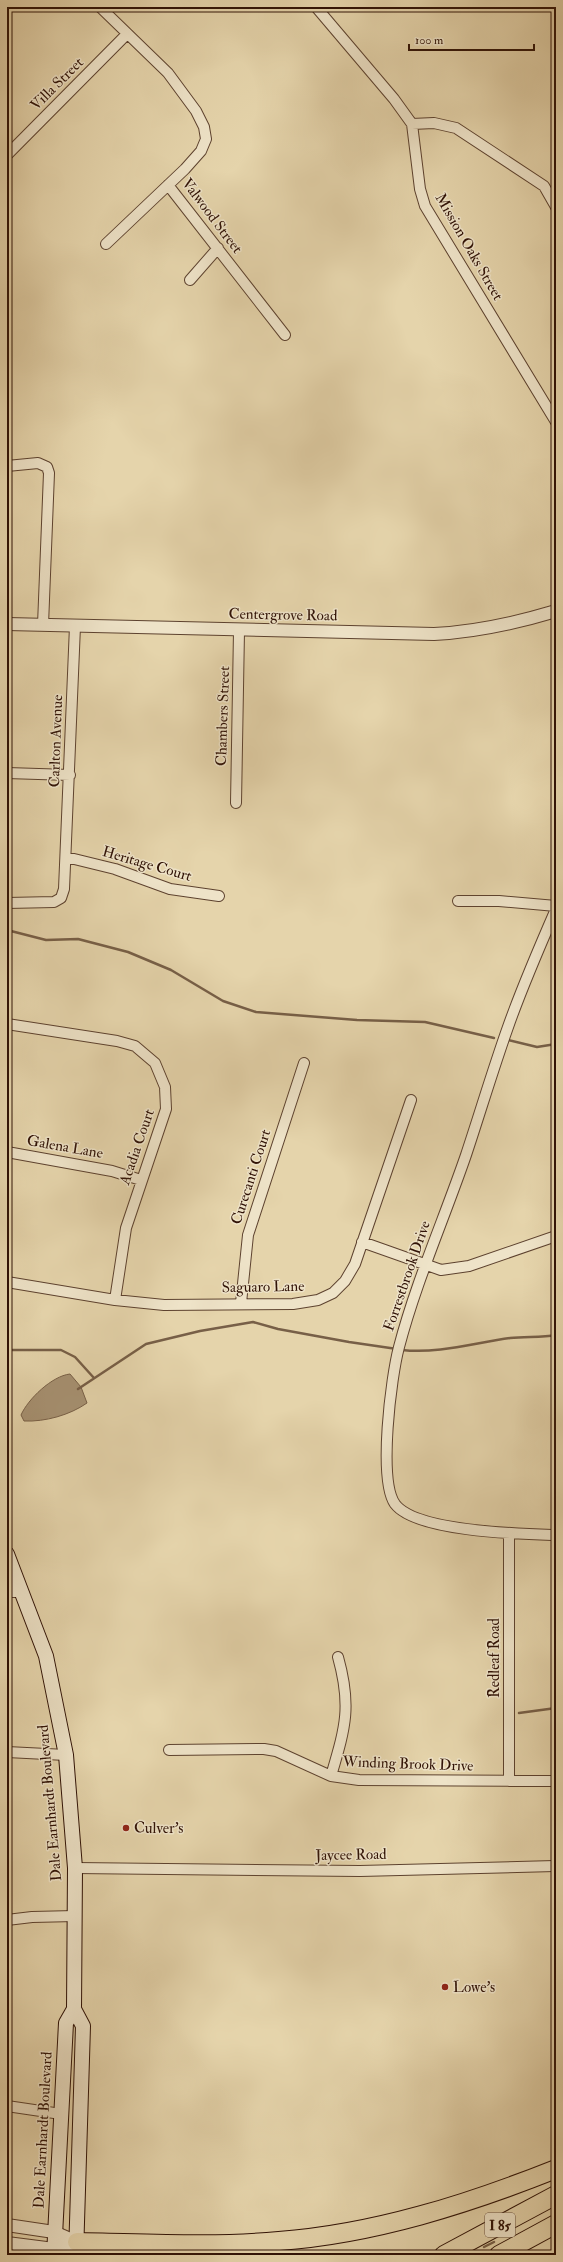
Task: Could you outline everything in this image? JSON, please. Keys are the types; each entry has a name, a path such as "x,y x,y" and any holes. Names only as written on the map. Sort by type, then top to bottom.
{"highway":[{"path":"76,2249 249,2243 313,2237 356,2230 426,2213 475,2198 556,2169"},
{"name":"I 85","path":"444,2255 556,2195"},
{"path":"518,2255 549,2228"},
{"name":"I 85","path":"499,2255 549,2228"}],"main road":[{"name":"Dale Earnhardt Boulevard","path":"7,1554 23,1592 46,1656 66,1755 75,1868 74,2009 66,2023 54,2252"},
{"path":"74,2009 84,2026 76,2249"},
{"path":"61,2114 69,2116 73,2122 72,2169 79,2186"}],"street":[{"name":"Valwood Street","path":"100,7 168,73 196,111 204,126 206,139 201,151 168,185 285,335"},
{"name":"Mission Oaks Street","path":"316,7 394,99 412,124 420,189 425,206 556,422"},
{"name":"Villa Street","path":"7,155 128,34"},
{"path":"412,124 434,123 456,128 544,186 556,207"},
{"path":"106,244 168,185"},
{"path":"190,280 218,248"},
{"path":"7,466 38,463 47,467 49,473 43,625"},
{"name":"Centergrove Road","path":"7,624 239,631 434,634 466,632 503,626 556,612"},
{"name":"Carlton Avenue","path":"7,903 46,903 60,898 64,889 75,626"},
{"name":"Chambers Street","path":"236,803 239,631"},
{"path":"7,773 70,774"},
{"name":"Heritage Court","path":"66,857 128,873 170,889 219,896"},
{"path":"458,901 499,901 556,908"},
{"name":"Forrestbrook Drive","path":"556,908 528,973 508,1028 466,1154 408,1318 395,1369 386,1463 390,1493 397,1506 409,1515 430,1522 509,1534 556,1535"},
{"name":"Acadia Court","path":"7,1024 135,1046 155,1063 165,1087 166,1109 126,1228 115,1300"},
{"name":"Curecanti Court","path":"240,1303 248,1235 304,1062"},
{"name":"Saguaro Lane","path":"7,1282 115,1300 164,1305 240,1303 292,1304 318,1300 333,1293 345,1281 355,1264 411,1100"},
{"name":"Galena Lane","path":"7,1152 112,1171 141,1180"},
{"path":"362,1242 426,1266 441,1270 469,1266 556,1236"},
{"name":"Redleaf Road","path":"509,1534 509,1781"},
{"path":"7,1592 23,1592"},
{"path":"331,1776 342,1741 346,1720 343,1675 338,1657"},
{"name":"Winding Brook Drive","path":"169,1750 264,1748 276,1751 331,1776 359,1780 404,1782 556,1781"},
{"path":"7,1752 66,1755"},
{"name":"Jaycee Road","path":"75,1868 148,1870 360,1871 555,1866"},
{"path":"7,1920 32,1917 75,1916"},
{"path":"7,2106 61,2114"},
{"path":"7,2225 54,2232 76,2249"},
{"path":"7,2243 54,2252 76,2249"}],"shaded area":[{"path":"70,1374 81,1387 87,1403 73,1411 57,1417 24,1421 21,1415 24,1409 41,1389 56,1379"}],"waterway":[{"path":"7,930 46,940 78,939 128,952 171,970 223,1001 256,1012 357,1020 425,1022 494,1038"},
{"path":"508,1040 537,1047 556,1044"},
{"path":"78,1389 146,1344 200,1331 253,1322 278,1329 397,1349"},
{"path":"402,1350 429,1351 510,1338 556,1335"},
{"path":"7,1350 61,1350 75,1357 94,1378"},
{"path":"519,1713 556,1708"},
{"path":"484,2247 494,2242"}],"place":[{"name":"Culver's","path":"126,1828"},
{"name":"Lowe's","path":"445,1987"}]}
